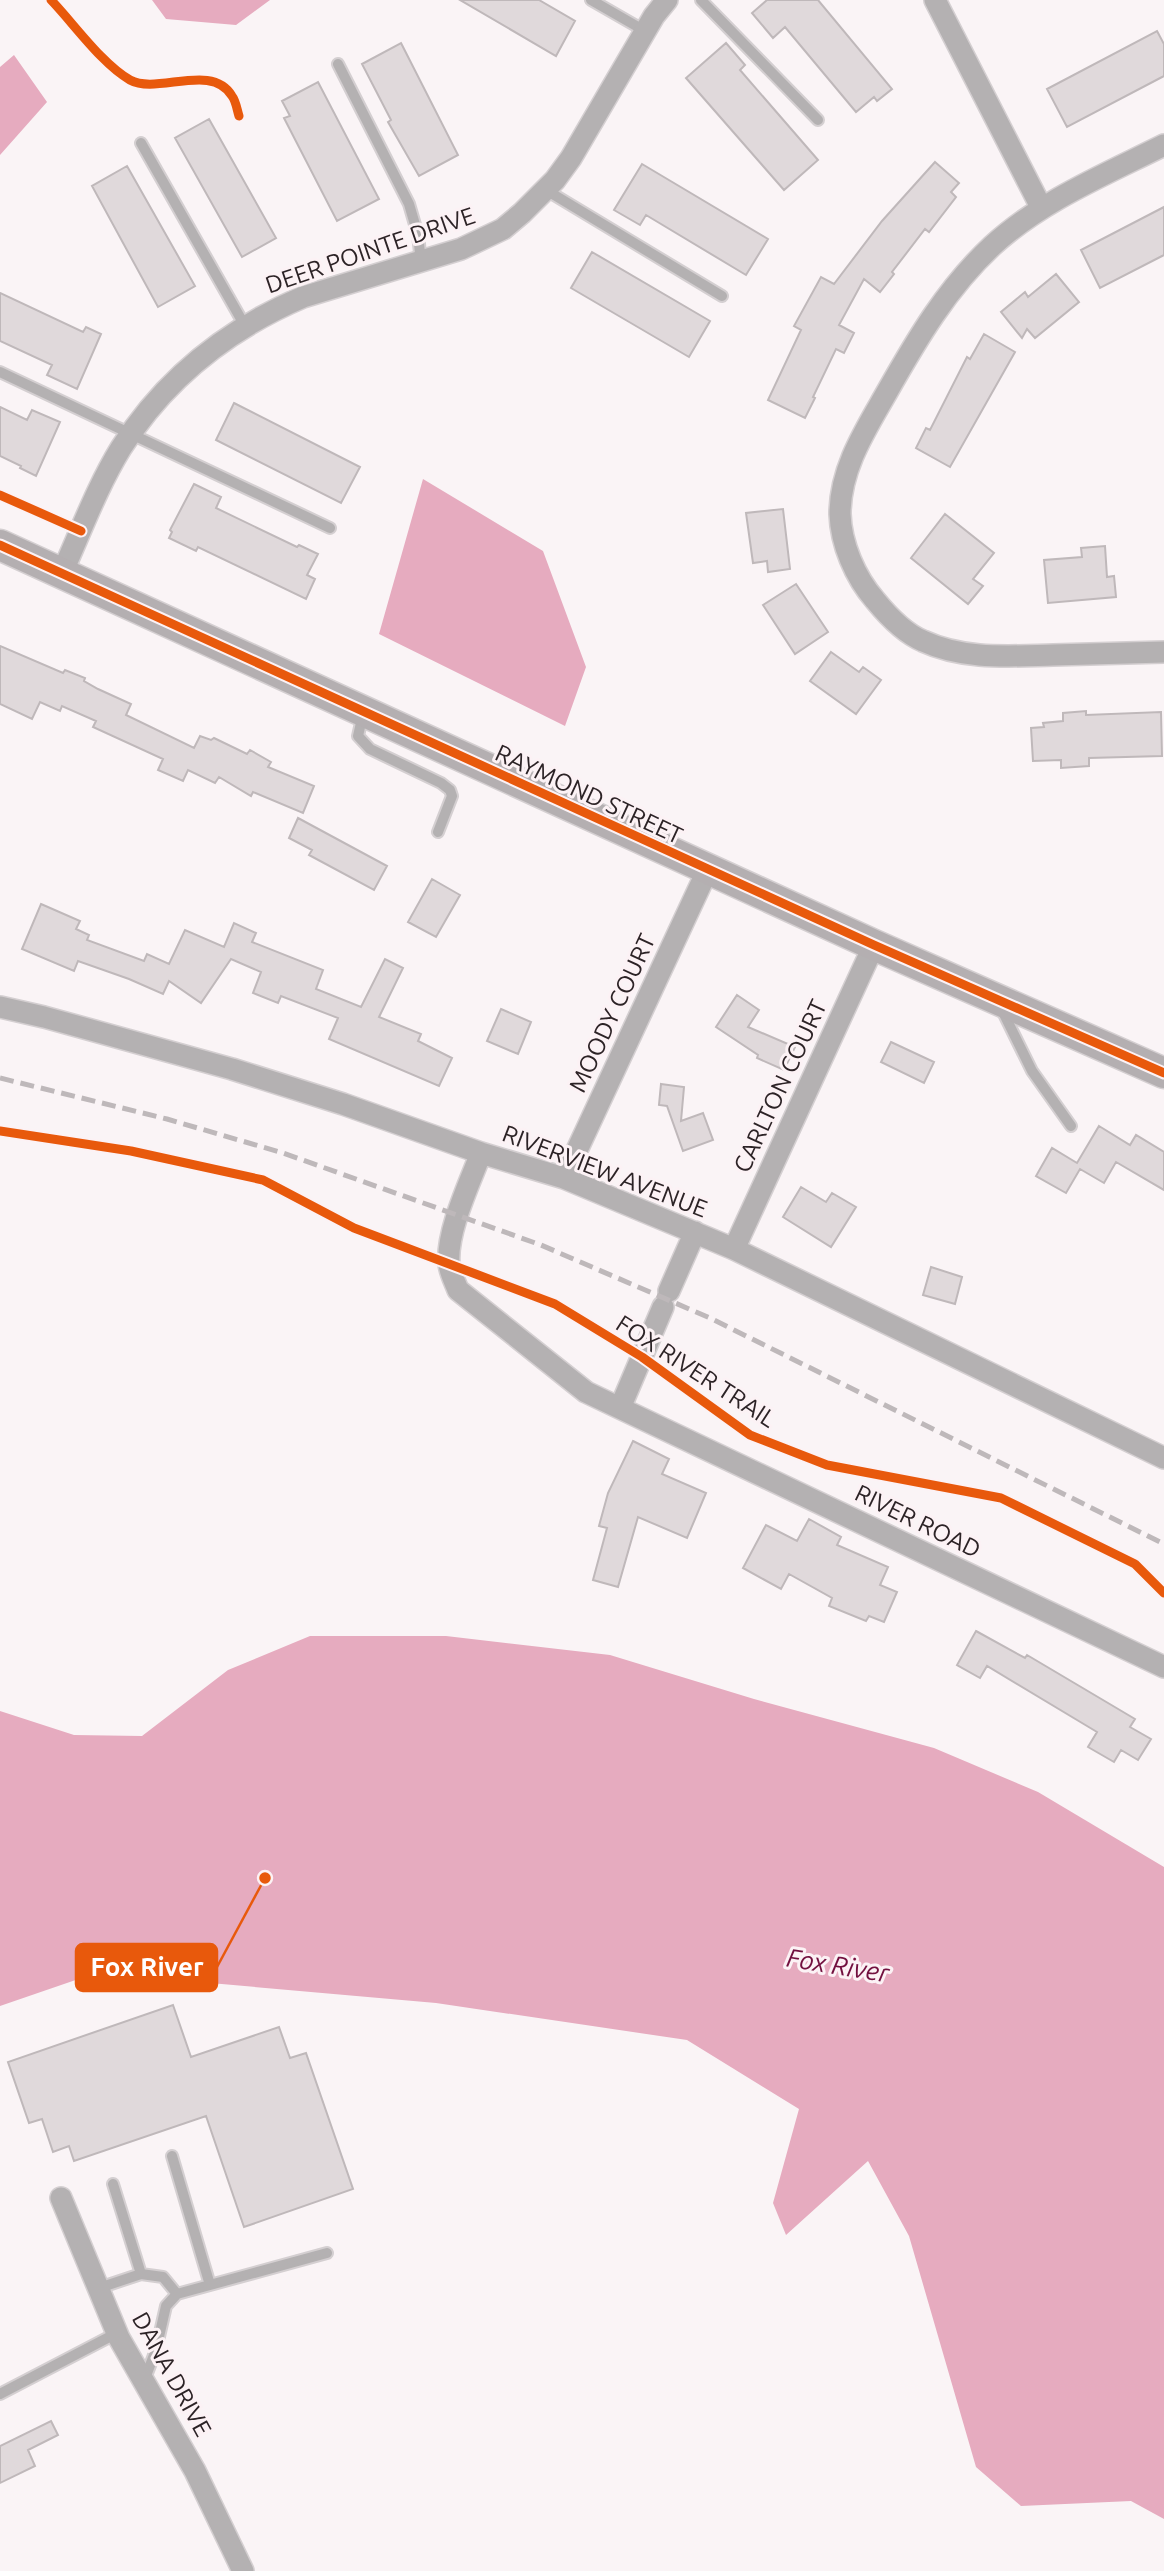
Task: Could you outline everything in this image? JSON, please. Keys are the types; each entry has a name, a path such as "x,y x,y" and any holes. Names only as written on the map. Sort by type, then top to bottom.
{"street":[{"name":"DEER POINTE DRIVE","path":"62,573 104,478 131,434 179,375 203,354 245,326 303,297 481,241 522,213 546,190 571,158 645,31 667,0"},
{"path":"935,0 1041,207"},
{"path":"1164,145 1041,207 991,247 942,302 923,329 851,459 843,484 840,514 845,543 867,591 902,628 921,641 974,656 1164,652"},
{"name":"RAYMOND STREET","path":"0,545 874,945 1164,1073"},
{"name":"MOODY COURT","path":"564,1178 709,869"},
{"name":"CARLTON COURT","path":"734,1249 874,945"},
{"name":"RIVERVIEW AVENUE","path":"0,1007 232,1069 343,1104 481,1153 564,1178 734,1249 1164,1458"},
{"name":"RIVER ROAD","path":"481,1153 458,1215 450,1252 449,1266 458,1290 586,1392 1164,1667"},
{"path":"620,1408 695,1232"},
{"name":"DANA DRIVE","path":"61,2198 117,2333 195,2471 243,2571"}],"lane":[{"path":"591,0 645,31"},
{"path":"701,0 818,120"},
{"path":"338,64 409,205 418,235 421,262"},
{"path":"141,143 245,326"},
{"path":"546,190 722,296"},
{"path":"0,372 330,528"},
{"path":"364,711 358,736 370,749 441,783 450,790 452,796 438,832"},
{"path":"997,999 1032,1071 1071,1126"},
{"path":"172,2156 210,2285"},
{"path":"114,2184 141,2274"},
{"path":"144,2381 156,2350 166,2306 177,2294 327,2253"},
{"path":"99,2288 141,2274 163,2277 177,2294"},
{"path":"0,2394 117,2333"}],"water":[{"path":"152,0 270,0 236,25 166,19"},
{"path":"14,55 47,102 0,155 0,67"},
{"path":"423,479 543,551 586,667 565,726 379,634"},
{"path":"310,1636 446,1636 610,1655 754,1699 934,1748 1038,1792 1164,1867 1164,2519 1131,2501 1021,2506 976,2467 909,2236 868,2161 786,2235 773,2203 799,2109 687,2040 436,2003 96,1973 0,2006 0,1711 74,1735 142,1736 228,1670"}],"building":[{"path":"460,0 539,0 575,21 556,56"},
{"path":"767,0 818,0 892,89 877,101 874,97 856,112 785,27 773,38 752,13"},
{"path":"1157,31 1164,44 1164,76 1067,127 1047,89"},
{"path":"401,43 458,155 419,176 388,122 391,120 362,64"},
{"path":"726,43 745,65 740,70 818,160 784,190 686,78"},
{"path":"318,82 379,199 337,221 284,118 290,116 282,101"},
{"path":"209,119 276,238 242,257 175,138"},
{"path":"935,162 959,183 951,192 956,197 929,232 925,229 880,292 864,279 839,325 854,333 844,353 836,349 805,418 768,400 801,330 794,326 821,277 834,284 882,221"},
{"path":"642,164 768,239 746,275 646,215 640,225 614,210"},
{"path":"127,166 195,286 158,307 92,186"},
{"path":"1164,207 1164,255 1100,288 1081,250"},
{"path":"592,252 710,321 689,357 571,288"},
{"path":"1056,274 1079,302 1035,338 1027,329 1022,338 1001,312 1025,292 1028,297"},
{"path":"0,293 83,332 86,327 101,334 77,389 47,375 52,365 0,341"},
{"path":"984,334 1015,352 950,467 916,448 926,428 930,430 967,357 970,359"},
{"path":"234,403 360,467 341,503 216,440"},
{"path":"0,407 27,420 32,410 60,422 36,476 0,456"},
{"path":"194,484 221,497 216,508 297,547 299,545 318,554 307,575 315,579 306,599 198,547 196,551 169,538 172,532 170,530"},
{"path":"783,509 790,569 768,572 767,561 753,563 746,513"},
{"path":"945,514 994,553 973,579 983,586 968,604 911,558"},
{"path":"1105,546 1107,577 1114,576 1116,597 1048,603 1044,560 1082,557 1081,548"},
{"path":"796,584 828,632 795,654 763,605"},
{"path":"0,646 63,673 65,670 85,678 84,681 98,689 131,704 126,715 194,748 200,736 211,740 214,738 247,754 250,750 271,762 268,767 314,786 303,813 253,792 251,796 219,777 215,783 188,770 183,781 158,770 163,759 93,727 96,721 62,706 60,711 40,702 32,719 0,704"},
{"path":"831,652 859,672 863,667 881,680 856,714 810,681"},
{"path":"1086,711 1086,715 1161,712 1162,756 1089,758 1089,766 1061,768 1061,760 1033,761 1031,728 1044,727 1043,723 1063,721 1063,713"},
{"path":"298,818 387,866 374,890 309,855 312,850 289,838"},
{"path":"432,879 460,895 436,937 408,922"},
{"path":"41,904 80,921 76,929 89,935 87,940 144,961 147,954 169,964 185,930 224,947 234,923 256,933 252,942 323,970 316,989 361,1007 385,959 403,968 379,1017 421,1034 418,1041 452,1058 439,1086 329,1039 338,1018 281,996 278,1003 253,993 261,972 231,959 201,1003 169,981 163,994 78,961 74,971 22,949"},
{"path":"737,995 759,1010 748,1027 795,1047 784,1070 757,1058 758,1055 716,1027"},
{"path":"501,1009 531,1022 518,1054 487,1041"},
{"path":"891,1042 934,1062 924,1083 881,1062"},
{"path":"661,1084 684,1087 681,1121 703,1113 713,1140 683,1151 667,1106 659,1105"},
{"path":"1099,1126 1130,1145 1136,1135 1164,1152 1164,1190 1116,1162 1104,1183 1080,1169 1066,1193 1036,1176 1052,1148 1077,1163"},
{"path":"801,1187 826,1202 832,1193 856,1207 831,1247 783,1217"},
{"path":"931,1267 962,1277 955,1304 923,1295"},
{"path":"633,1441 669,1459 662,1474 706,1493 687,1538 638,1517 618,1587 593,1580 607,1528 599,1526 608,1493"},
{"path":"809,1519 841,1537 837,1545 888,1567 880,1585 897,1592 884,1622 869,1616 866,1621 829,1606 832,1598 789,1574 781,1589 743,1568 766,1525 797,1541"},
{"path":"976,1631 1025,1658 1027,1655 1135,1719 1130,1727 1151,1739 1138,1760 1121,1750 1114,1762 1088,1747 1097,1732 987,1666 980,1678 957,1665"},
{"path":"173,2005 191,2057 279,2027 290,2058 306,2053 353,2189 244,2227 206,2116 74,2161 69,2146 53,2152 42,2119 29,2123 8,2062"},
{"path":"51,2421 58,2435 28,2450 35,2466 0,2483 0,2446"}],"railway":[{"path":"0,1078 167,1119 283,1153 541,1245 710,1318 1164,1544"}],"cycle path":[{"path":"51,0 99,54 130,80 141,84 211,81 223,86 232,96 239,116"},
{"path":"0,495 81,531"},
{"path":"0,545 874,945 1164,1073"},
{"name":"FOX RIVER TRAIL","path":"0,1131 131,1151 263,1180 354,1228 555,1304 642,1357 750,1435 827,1465 1001,1498 1135,1564 1164,1593"}],"place":[{"name":"Fox River","path":"265,1878"}]}
